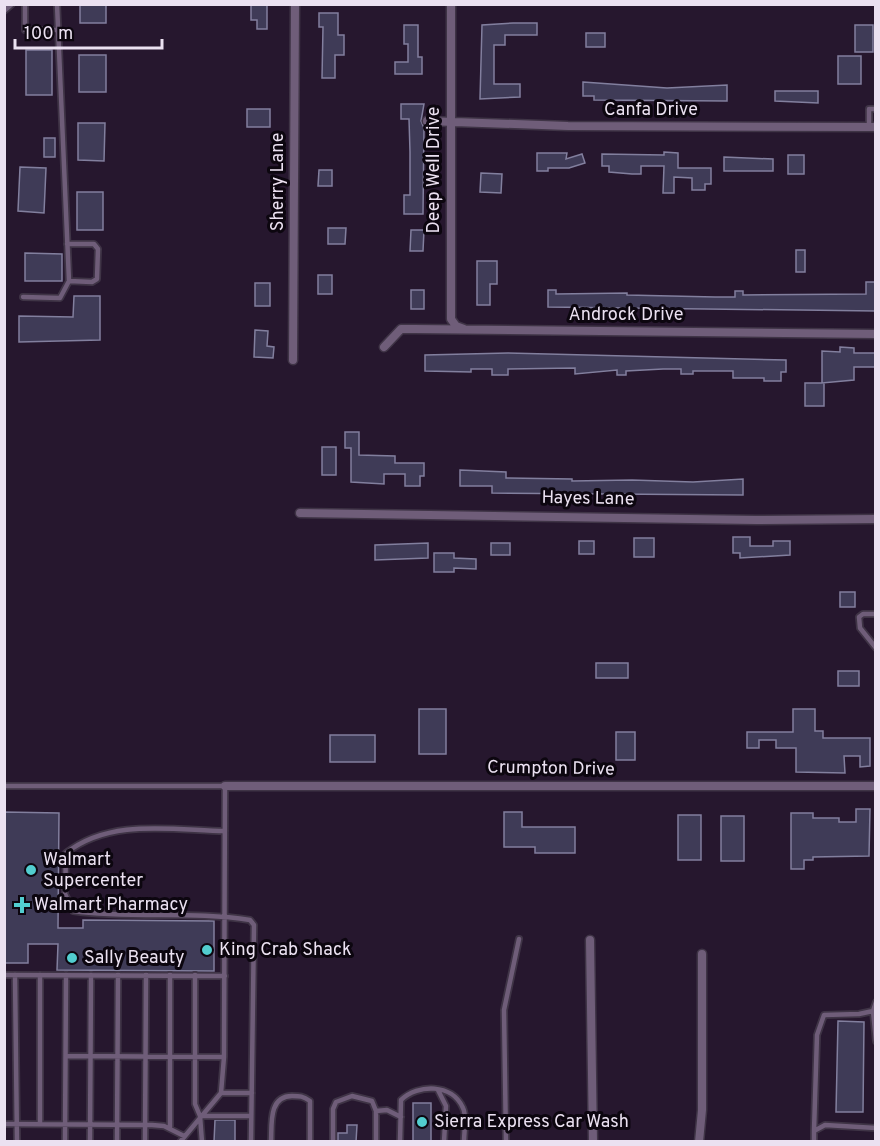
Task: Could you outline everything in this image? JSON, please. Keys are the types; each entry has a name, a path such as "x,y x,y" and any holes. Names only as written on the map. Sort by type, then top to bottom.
{"street":[{"name":"Sherry Lane","path":"293,360 295,4"},
{"name":"Deep Well Drive","path":"451,4 451,319 456,326 464,329"},
{"name":"Canfa Drive","path":"427,121 579,126 872,127"},
{"name":"Androck Drive","path":"384,347 401,329 876,334"},
{"name":"Hayes Lane","path":"300,513 756,520 876,519"},
{"name":"Crumpton Drive","path":"225,786 876,786"},
{"path":"590,940 593,1142"},
{"path":"699,1142 702,1110 702,954"}],"lane":[{"path":"4,11 12,4"},
{"path":"25,4 25,30 58,30"},
{"path":"23,297 60,297 69,281 57,4"},
{"path":"872,127 869,109 876,109"},
{"path":"68,244 94,244 98,249 97,279 92,282 69,281"},
{"path":"876,614 863,614 859,617 860,628 876,648"},
{"path":"4,786 225,786 226,916 224,1057 221,1093 180,1142"},
{"path":"225,831 118,829 81,841 66,853 65,894 73,911 226,916 250,920 254,925 251,1142"},
{"path":"506,1142 504,1010 519,939"},
{"path":"4,975 225,976"},
{"path":"15,975 17,1142"},
{"path":"40,975 40,1124"},
{"path":"65,1142 66,975"},
{"path":"90,1142 91,975"},
{"path":"117,1142 118,975"},
{"path":"145,1142 146,975"},
{"path":"170,1128 171,975"},
{"path":"195,975 195,1104 200,1116 202,1142"},
{"path":"876,1002 873,1011 876,1041"},
{"path":"814,1142 817,1035 824,1015 859,1014 873,1011"},
{"path":"66,1056 224,1057"},
{"path":"400,1142 401,1100 410,1092 427,1087 453,1094 464,1109 464,1142"},
{"path":"438,1090 446,1106 444,1142"},
{"path":"221,1093 252,1093"},
{"path":"271,1142 273,1109 278,1100 286,1096 302,1096 309,1101 310,1142"},
{"path":"333,1142 333,1109 336,1102 352,1096 372,1101 376,1111 376,1142"},
{"path":"376,1111 387,1110 401,1117"},
{"path":"200,1116 251,1116"},
{"path":"4,1124 146,1125 170,1128 184,1136"},
{"path":"814,1131 825,1125 876,1128"}],"building":[{"path":"80,4 106,4 106,23 80,23"},
{"path":"251,4 267,4 267,29 257,29 257,20 251,20"},
{"path":"319,13 338,13 338,35 344,35 344,55 335,55 335,78 322,78 323,27 319,27"},
{"path":"537,23 537,35 505,35 505,45 494,45 494,84 520,84 520,97 480,99 482,25"},
{"path":"404,25 418,25 418,57 422,57 422,74 395,74 395,62 408,62 408,44 404,44"},
{"path":"855,25 873,25 873,52 855,52"},
{"path":"586,33 605,33 605,47 586,47"},
{"path":"26,50 52,50 52,95 26,95"},
{"path":"79,55 106,55 106,92 79,92"},
{"path":"838,56 861,56 861,84 838,84"},
{"path":"583,82 667,88 727,85 727,101 594,100 594,96 583,96"},
{"path":"775,91 818,91 818,103 775,101"},
{"path":"401,104 424,104 421,121 424,128 423,214 404,214 404,195 410,195 410,152 409,119 401,119"},
{"path":"247,109 270,109 270,127 247,127"},
{"path":"78,123 105,123 104,161 78,160"},
{"path":"44,138 55,138 55,157 44,157"},
{"path":"664,152 678,153 678,168 711,168 711,184 705,184 705,190 692,190 692,178 674,177 674,193 663,193 664,166 641,166 641,174 632,174 609,172 609,166 602,166 602,154 664,155"},
{"path":"537,153 567,153 566,159 582,154 585,163 569,168 548,168 548,171 537,171"},
{"path":"788,155 804,155 804,174 788,174"},
{"path":"724,157 773,159 773,171 724,171"},
{"path":"20,167 46,168 44,213 18,211"},
{"path":"319,170 332,170 332,186 318,186"},
{"path":"481,173 502,174 501,193 480,192"},
{"path":"77,192 103,192 103,230 77,230"},
{"path":"328,228 346,228 345,244 328,244"},
{"path":"411,230 424,230 423,251 410,251"},
{"path":"796,250 805,250 805,272 796,272"},
{"path":"25,253 62,254 62,281 25,281"},
{"path":"477,261 497,261 497,284 490,284 490,305 477,305"},
{"path":"318,275 332,275 332,294 318,294"},
{"path":"866,282 876,282 876,311 548,307 548,290 556,290 556,294 627,293 627,295 715,297 735,297 735,291 743,291 743,295 866,294"},
{"path":"255,283 270,283 270,306 255,306"},
{"path":"411,290 424,290 424,309 411,309"},
{"path":"74,296 100,296 100,340 19,342 19,316 73,317"},
{"path":"255,330 268,331 267,346 274,347 273,358 254,357"},
{"path":"840,347 854,348 854,353 876,353 876,367 854,367 854,380 822,383 822,351 840,352"},
{"path":"508,353 786,360 786,372 781,372 781,381 764,381 764,378 733,378 733,371 693,371 693,374 681,374 681,369 626,371 626,375 617,375 617,370 575,374 575,368 508,369 508,375 492,375 492,369 471,369 471,372 425,371 425,355"},
{"path":"805,383 824,383 824,406 805,406"},
{"path":"345,432 359,432 359,455 395,456 395,463 424,463 424,476 420,476 420,486 405,486 405,474 384,474 384,484 351,482 351,448 345,448"},
{"path":"322,447 336,447 336,475 322,475"},
{"path":"460,470 506,472 506,478 572,479 572,481 693,482 743,479 743,495 492,493 492,486 460,486"},
{"path":"733,537 750,537 750,546 773,546 773,541 790,541 790,555 740,558 740,553 733,553"},
{"path":"634,538 654,538 654,557 634,557"},
{"path":"579,541 594,541 594,554 579,554"},
{"path":"428,543 428,558 375,560 375,545"},
{"path":"491,543 510,543 510,555 491,555"},
{"path":"434,553 454,553 454,558 476,559 476,569 454,568 454,572 434,572"},
{"path":"840,592 855,592 855,607 840,607"},
{"path":"596,663 628,663 628,678 596,678"},
{"path":"838,671 859,671 859,686 838,686"},
{"path":"419,709 446,709 446,754 419,754"},
{"path":"793,709 815,709 815,731 823,731 823,738 870,738 870,766 860,767 860,756 844,756 845,773 796,772 796,748 776,748 776,740 759,740 759,748 747,748 747,732 793,732"},
{"path":"616,732 635,732 635,760 616,760"},
{"path":"330,735 375,735 375,762 330,762"},
{"path":"856,809 870,809 869,856 813,857 813,860 804,860 804,869 791,869 791,813 813,813 813,818 839,818 839,822 856,822"},
{"path":"4,812 59,813 58,928 83,928 83,920 214,921 214,971 57,970 58,944 28,944 28,963 4,963"},
{"path":"504,812 522,812 522,827 575,827 575,853 535,853 535,847 504,847"},
{"path":"678,815 701,815 701,860 678,860"},
{"path":"721,816 744,816 744,861 721,861"},
{"path":"838,1021 864,1022 863,1112 836,1112"},
{"name":"Sierra Express Car Wash","path":"413,1103 431,1103 431,1142 413,1142"},
{"path":"215,1120 235,1120 235,1142 214,1142"},
{"path":"347,1125 357,1125 356,1142 338,1142 338,1133 347,1133"}],"place":[{"name":"Walmart Supercenter","path":"31,870"},
{"name":"Walmart Pharmacy","path":"22,905"},
{"name":"King Crab Shack","path":"207,950"},
{"name":"Sally Beauty","path":"72,958"},
{"name":"Sierra Express Car Wash","path":"422,1122"}]}
